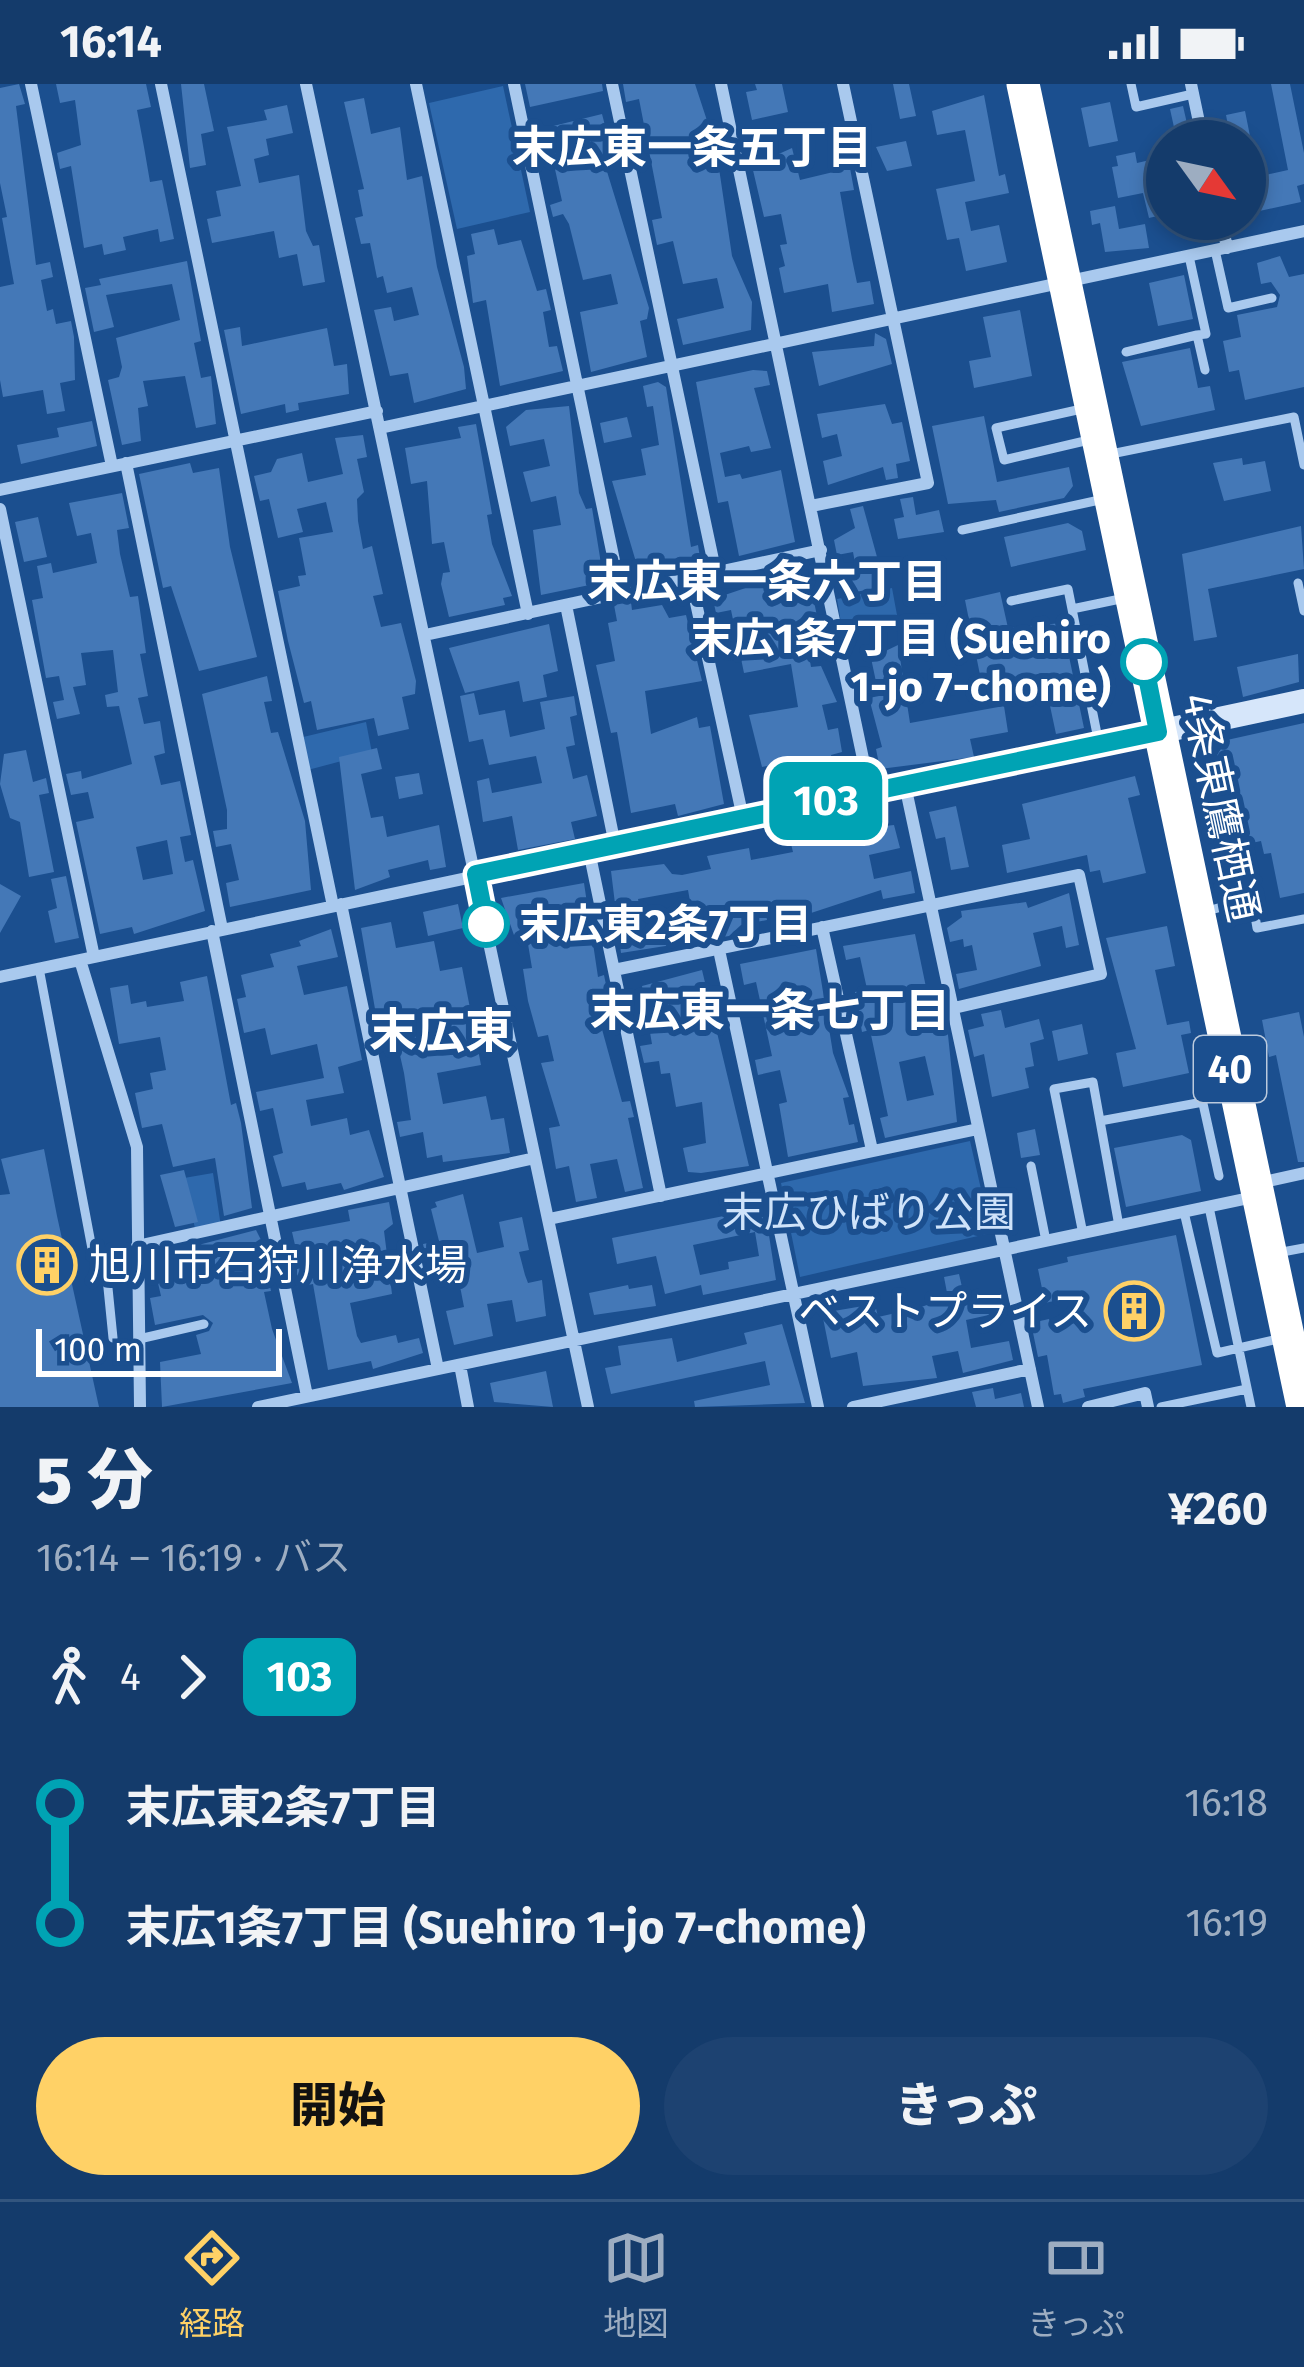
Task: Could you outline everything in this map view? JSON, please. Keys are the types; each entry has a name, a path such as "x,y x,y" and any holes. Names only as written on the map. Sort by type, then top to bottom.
{"highway":[{"name":"4条東鷹栖通","path":"1024,84 1233,1083 1259,1189 1288,1251 1304,1407"}],"street":[{"path":"31,84 119,464 308,1396"},
{"path":"161,84 438,1369"},
{"path":"306,84 588,1407"},
{"path":"416,84 528,614"},
{"path":"514,84 620,594"},
{"path":"612,84 716,574"},
{"path":"721,84 871,792"},
{"path":"811,506 928,483 843,84"},
{"path":"1192,89 1199,120"},
{"path":"380,428 1304,231"},
{"path":"1221,240 1221,249"},
{"path":"0,490 377,411"},
{"path":"0,509 87,958 137,1148 140,1407"},
{"path":"424,635 820,550"},
{"path":"691,580 743,818"},
{"path":"566,605 615,845"},
{"path":"0,976 1304,701"},
{"path":"904,785 1038,1407"},
{"path":"590,850 661,1196"},
{"path":"614,970 1079,874 1101,974 954,1008"},
{"path":"822,927 872,1150"},
{"path":"719,950 818,1407"},
{"path":"548,1219 978,1129"},
{"path":"137,1246 536,1158"},
{"path":"258,1407 1209,1207 1304,1173"},
{"path":"460,1365 468,1407"},
{"path":"853,1407 922,1400 1030,1369"},
{"path":"1088,1407 1145,1393 1148,1407"}],"lane":[{"path":"1131,84 1136,106 1192,89"},
{"path":"1221,249 1228,308 1271,298"},
{"path":"1126,352 1206,334 1189,256"},
{"path":"1197,335 1205,370"},
{"path":"1096,434 1004,460 997,428 1096,434 1294,417 1304,465"},
{"path":"962,530 1110,498"},
{"path":"1298,584 1304,611"},
{"path":"1011,601 1068,590 1100,744"},
{"path":"1072,609 1131,597"},
{"path":"1247,868 1257,928 1304,919"},
{"path":"1197,914 1252,898"},
{"path":"39,968 93,1254 106,1268 112,1338"},
{"path":"1083,1234 1054,1089 1093,1082 1119,1226"},
{"path":"1219,1175 1200,1090 1233,1083"},
{"path":"1100,1121 1203,1102"},
{"path":"1031,1166 1046,1241"},
{"path":"1209,1207 1251,1407"},
{"path":"1184,1212 1217,1353 1294,1333"},
{"path":"139,1339 204,1324"},
{"path":"1161,1407 1247,1389"}],"green space":[{"path":"503,86 530,212 457,229 429,103"},
{"path":"892,588 899,626 843,635 837,599"},
{"path":"366,722 372,753 304,771 299,738"},
{"name":"末広ひばり公園","path":"970,1141 991,1233 800,1277 781,1183"},
{"path":"213,1173 221,1227 196,1233 184,1178"}],"building":[{"path":"19,84 25,104 16,106 36,265 50,262 53,277 41,280 47,311 53,309 56,324 71,321 74,337 75,380 60,383 65,411 47,414 43,390 3,397 0,380 0,287 14,284 2,218 7,217 0,183 0,88"},
{"path":"56,84 146,84 151,107 137,110 150,182 162,180 174,239 160,242 158,229 123,237 126,250 104,255 102,244 84,248 71,166 60,169 57,153 81,145 75,100 60,103"},
{"path":"181,84 204,84 214,131 201,134 206,165 190,168"},
{"path":"525,84 602,84 603,91 530,107"},
{"path":"623,84 695,84 716,148 732,256 752,302 751,330 683,345 677,319 724,308 717,278 683,284 673,241 657,245 652,220 662,218 639,99 626,102"},
{"path":"755,84 782,84 788,112 752,120 746,92 757,90"},
{"path":"893,84 909,84 916,116 900,119"},
{"path":"1271,84 1290,84 1304,153 1304,184 1297,186 1301,202 1266,210 1266,175 1288,170"},
{"path":"984,95 999,176 1005,174 1009,193 965,202 971,231 999,225 1007,262 966,271 959,238 947,240 936,189 975,181 965,130 937,135 932,111"},
{"path":"364,98 371,134 400,127 407,180 422,176 437,267 464,367 466,389 414,403 408,373 390,376 374,310 391,307 394,321 419,315 412,287 387,293 383,276 377,278 370,243 361,244 355,218 363,216 358,190 364,189 344,102"},
{"path":"1110,102 1118,141 1089,147 1081,108"},
{"path":"287,105 293,133 266,139 269,155 254,159 259,183 299,175 306,231 313,246 319,245 325,282 303,286 297,254 279,258 274,231 212,243 207,219 221,216 216,191 241,186 227,127 267,120 264,110"},
{"path":"1183,106 1186,120 1172,120 1170,109"},
{"path":"1245,111 1247,120 1227,120 1226,115"},
{"path":"602,114 613,156 605,158 605,165 649,308 647,319 640,321 647,357 591,372 580,312 618,304 611,274 583,280 569,224 563,214 553,217 550,205 562,201 549,142 544,143 541,129"},
{"path":"906,141 912,166 887,171 876,147"},
{"path":"792,148 800,180 850,168 854,190 840,192 857,283 870,281 874,304 832,312 828,284 784,293 780,245 787,244 781,214 764,217 752,166"},
{"path":"1135,152 1137,163 1146,161 1146,206 1143,193 1118,198 1112,167 1118,166 1116,156"},
{"path":"1115,206 1119,229 1145,224 1149,248 1105,252 1100,223 1092,225 1090,211"},
{"path":"494,229 498,245 521,240 537,291 546,289 551,310 543,312 549,347 557,346 563,371 500,386 486,300 473,303 467,256 475,254 471,234"},
{"path":"1280,256 1289,277 1304,274 1304,387 1245,400 1239,370 1229,372 1223,341 1241,337 1237,315 1277,307 1280,295 1271,282 1261,284 1257,263"},
{"path":"187,261 201,341 194,343 201,378 211,376 216,424 196,428 185,376 143,381 148,406 138,408 141,441 122,445 108,380 119,377 122,367 116,338 180,320 172,284 106,295 114,327 94,332 85,288 101,285 99,279"},
{"path":"1184,275 1193,319 1158,326 1149,283"},
{"path":"1020,310 1032,376 974,388 969,361 991,357 983,317"},
{"path":"240,327 242,346 327,328 334,366 347,364 349,394 298,403 299,410 286,413 285,404 241,414 224,330"},
{"path":"875,333 886,339 892,364 819,386 812,352 874,346"},
{"path":"1190,348 1198,388 1210,386 1215,410 1141,426 1122,362"},
{"path":"767,371 770,385 754,388 771,448 751,452 749,446 720,453 725,477 740,474 742,479 781,470 795,542 739,556 728,501 718,503 696,382"},
{"path":"658,382 666,387 691,547 698,545 701,564 633,577 630,563 636,562 612,481 646,475 641,449 659,445 653,406 647,407 643,386"},
{"path":"885,404 892,424 902,422 910,461 896,464 898,478 886,480 883,467 828,485 823,461 842,456 837,434 822,438 817,414"},
{"path":"569,406 579,493 586,509 592,508 604,582 541,595 533,530 561,525 556,496 531,502 523,472 550,466 544,439 510,446 506,427 526,410"},
{"path":"984,416 997,482 1069,467 1073,486 1064,498 999,512 996,500 948,504 932,426"},
{"path":"627,417 632,437 604,443 600,423"},
{"path":"92,421 97,446 21,464 17,445 59,437 57,428"},
{"path":"476,424 492,514 487,515 492,544 512,596 503,598 505,605 449,617 441,584 443,573 450,572 444,542 432,544 427,481 411,484 405,448 461,438 458,427"},
{"path":"363,435 367,457 357,459 364,492 357,499 358,521 363,549 372,546 383,594 373,596 381,627 401,623 416,681 415,694 402,697 409,729 378,736 374,718 317,730 311,701 304,703 288,641 278,591 300,586 298,576 306,575 299,538 333,532 326,502 297,509 303,532 278,538 269,499 260,501 254,476 271,472 277,459 302,453 308,482 343,474 335,438"},
{"path":"1242,458 1243,465 1265,461 1271,491 1224,501 1213,463"},
{"path":"190,463 193,473 219,468 230,547 257,657 199,671 171,586 163,588 139,474"},
{"path":"122,493 129,528 117,530 120,554 130,597 138,596 146,653 140,654 148,696 138,698 144,724 160,721 165,753 154,756 161,785 180,781 191,835 180,837 185,862 193,860 205,911 134,934 132,927 100,934 76,822 94,818 88,792 71,795 66,774 81,771 82,779 132,764 119,706 107,707 105,695 118,692 113,650 81,653 86,685 73,687 80,714 57,719 53,702 64,700 59,676 46,678 32,600 43,598 37,566 51,563 53,573 97,563 91,533 77,536 69,503","holes":["167,840 173,874 143,880 136,847"]},
{"path":"913,497 916,515 939,510 944,532 898,539 894,519 904,517 900,499"},
{"path":"863,506 885,586 846,594 843,581 858,578 853,552 837,555 834,540 855,528 850,509"},
{"path":"38,517 47,557 24,562 15,522"},
{"path":"1068,523 1082,531 1086,550 1011,567 1004,537"},
{"path":"1301,526 1304,569 1208,589 1217,637 1194,641 1182,554"},
{"path":"775,578 810,582 818,621 804,626 811,667 821,666 837,702 822,705 828,730 838,728 842,752 831,755 835,771 818,775 816,763 803,765 802,759 762,767 749,715 798,707 791,664 744,673 731,610 716,613 713,599"},
{"path":"1000,592 1008,628 1062,623 1084,728 1056,734 1043,673 982,685 965,600"},
{"path":"631,602 632,610 662,605 669,618 686,615 702,681 645,691 651,734 697,717 699,728 710,726 724,804 678,816 675,804 631,813 617,732 611,733 596,665 615,661 608,623 617,621 614,605"},
{"path":"549,624 558,671 543,675 547,697 523,702 519,681 465,693 449,648"},
{"path":"898,645 910,723 1004,706 1008,732 970,739 974,757 880,769 876,749 882,747 869,698 879,696 871,658"},
{"path":"1298,654 1299,682 1243,697 1237,667"},
{"path":"267,676 272,701 264,702 305,821 311,890 230,907 226,883 239,880 231,844 216,847 213,831 227,829 227,810 202,694"},
{"path":"474,693 479,715 505,710 510,737 545,729 540,702 574,696 577,715 570,717 575,745 566,747 573,779 587,775 597,816 571,822 575,839 518,850 512,816 483,822 477,781 489,778 492,793 542,783 536,756 489,765 483,739 469,742 460,696"},
{"path":"1304,723 1304,893 1280,898 1271,853 1264,854 1261,841 1247,844 1231,833 1215,758 1227,740"},
{"path":"377,748 382,769 361,774 371,818 383,816 387,837 439,825 446,867 430,870 428,860 388,870 390,877 355,890 339,757"},
{"path":"26,750 33,782 46,778 49,793 39,795 54,872 29,877 20,822 10,818 0,784 4,754"},
{"path":"419,773 423,794 399,799 395,777"},
{"path":"1135,776 1140,795 1128,798 1146,873 1103,883 1100,870 1090,872 1087,855 1007,873 1002,845 1030,839 1022,804"},
{"path":"956,806 969,867 951,870 945,837 936,839 929,812"},
{"path":"828,817 830,832 894,825 900,848 869,855 874,879 911,871 915,893 883,899 881,890 808,914 806,906 766,915 767,920 741,925 729,936 621,953 611,871 664,864 672,874 682,875 711,869 707,856 749,848 751,860 793,852 788,832","holes":["688,890 693,918 643,928 638,899"]},
{"path":"66,876 79,938 55,943 48,911 57,908 51,879"},
{"path":"584,883 598,977 604,975 613,1019 600,1022 622,1102 630,1101 634,1117 628,1118 643,1188 625,1192 617,1159 590,1164 597,1198 576,1202 569,1166 556,1169 549,1128 560,1126 541,1063 554,1061 548,1035 538,1037 528,1001 523,969 532,968 528,944 515,938 501,898"},
{"path":"0,884 21,896 0,933"},
{"path":"1069,893 1079,945 1066,948 1062,926 1033,933 1041,966 959,989 956,974 977,970 972,945 964,947 963,939 950,942 947,928 962,917 961,911 1026,902 1028,908"},
{"path":"458,904 463,928 428,936 423,912"},
{"path":"391,922 396,948 434,941 440,971 462,967 481,1065 437,1073 443,1104 486,1096 491,1120 504,1118 510,1153 443,1162 442,1155 427,1158 423,1132 400,1137 397,1122 411,1120 404,1073 394,1029 379,1032 361,928"},
{"path":"1167,926 1175,966 1155,970 1167,1025 1189,1021 1191,1033 1181,1035 1189,1073 1123,1087 1116,1053 1136,1049 1106,938"},
{"path":"331,929 338,957 297,966 304,995 347,986 362,1060 338,1067 344,1093 306,1100 311,1126 347,1118 350,1135 369,1130 384,1177 344,1190 341,1183 307,1190 305,1182 282,1187 273,1156 283,1153 273,1108 260,1111 256,1092 324,1078 317,1044 271,1055 265,1028 244,1033 237,999 246,997 241,975 274,967 270,954 301,946 299,941"},
{"path":"915,934 933,1021 943,1018 948,1035 957,1122 885,1138 880,1118 888,1116 870,1030 862,1032 855,992 867,989 860,957 846,960 843,946","holes":["925,1056 934,1095 907,1101 899,1062"]},
{"path":"816,949 833,1053 849,1097 843,1098 849,1125 854,1124 858,1142 788,1157 779,1104 787,1102 780,1070 758,1075 755,1060 772,1056 756,982 744,985 740,964"},
{"path":"702,970 749,1166 701,1173 688,1172 683,1148 706,1143 702,1102 676,1107 670,1073 661,1074 659,1061 644,1063 640,1046 652,1044 642,986"},
{"path":"207,976 231,1105 236,1103 241,1123 252,1208 224,1216 215,1158 173,1167 162,1124 142,1128 135,1093 153,1089 150,1073 166,1070 160,1037 119,1044 110,988 128,985 131,1004 146,1001 147,1007 184,1001 180,982"},
{"path":"1001,1010 1005,1028 1039,1019 1044,1039 1030,1043 1034,1066 1025,1068 1029,1088 992,1097 984,1054 974,1057 968,1030 984,1026 981,1014"},
{"path":"1299,1012 1304,1037 1304,1162 1298,1162 1276,1055 1269,1057 1262,1020"},
{"path":"1082,1024 1088,1054 1058,1061 1052,1031"},
{"path":"1035,1129 1040,1155 1021,1158 1017,1133"},
{"path":"1182,1135 1191,1140 1201,1191 1126,1207 1114,1148"},
{"name":"旭川市石狩川浄水場","path":"44,1149 99,1407 0,1407 0,1195 10,1194 1,1159"},
{"path":"184,1170 198,1222 175,1227 160,1175"},
{"path":"463,1194 477,1253 504,1247 499,1222 522,1217 529,1250 519,1252 528,1283 542,1280 546,1316 516,1322 512,1300 487,1304 493,1336 454,1345 446,1311 464,1307 459,1281 449,1283 445,1264 428,1267 423,1244 439,1241 431,1209 437,1207 435,1202"},
{"path":"746,1196 749,1213 765,1210 776,1280 703,1295 701,1285 665,1294 656,1256 617,1264 612,1238 729,1215 726,1200","holes":["755,1232 759,1256 728,1262 729,1269 700,1275 693,1245"]},
{"path":"389,1202 393,1224 384,1231 392,1294 350,1303 357,1336 361,1343 396,1335 398,1343 419,1338 423,1353 373,1369 371,1361 328,1370 313,1284 298,1287 288,1247 295,1245 292,1232 350,1221 348,1210"},
{"path":"256,1230 267,1252 262,1253 271,1291 264,1292 272,1329 292,1383 162,1407 160,1362 201,1354 196,1335 209,1331 213,1323 203,1315 155,1325 150,1298 161,1296 152,1257"},
{"name":"ベストプライス","path":"1176,1235 1202,1365 1083,1389 1085,1397 1063,1403 1061,1394 1054,1395 1047,1355 1038,1357 1031,1323 1049,1319 1051,1328 1080,1322 1075,1296 1045,1303 1038,1269 1068,1262 1067,1257"},
{"path":"959,1274 965,1300 994,1294 998,1313 966,1320 971,1348 1009,1341 1013,1360 963,1373 958,1351 932,1356 937,1378 863,1386 857,1352 831,1358 822,1313 875,1304 878,1317 918,1308 948,1298 944,1277"},
{"path":"628,1285 629,1289 652,1285 656,1306 594,1315 589,1293"},
{"path":"782,1324 805,1403 695,1407 694,1401 770,1385 765,1361 611,1394 605,1368 621,1365 618,1346 672,1338 677,1362 747,1344 744,1333"},
{"path":"546,1371 553,1407 494,1402 490,1383"},
{"path":"993,1388 995,1399 1021,1393 1024,1407 976,1407 972,1392"}],"bus line":[{"name":"103","path":"486,924 476,874 1158,732 1144,662"}],"place":[{"name":"末広1条7丁目 (Suehiro 1-jo 7-chome)","path":"1144,662"},
{"name":"末広東2条7丁目","path":"486,924"},
{"name":"旭川市石狩川浄水場","path":"47,1265"},
{"name":"ベストプライス","path":"1134,1311"}],"district":[{"name":"末広東一条五丁目","path":"692,147"},
{"name":"末広東一条六丁目","path":"767,581"},
{"name":"末広東一条七丁目","path":"770,1010"},
{"name":"末広東","path":"441,1031"}]}
